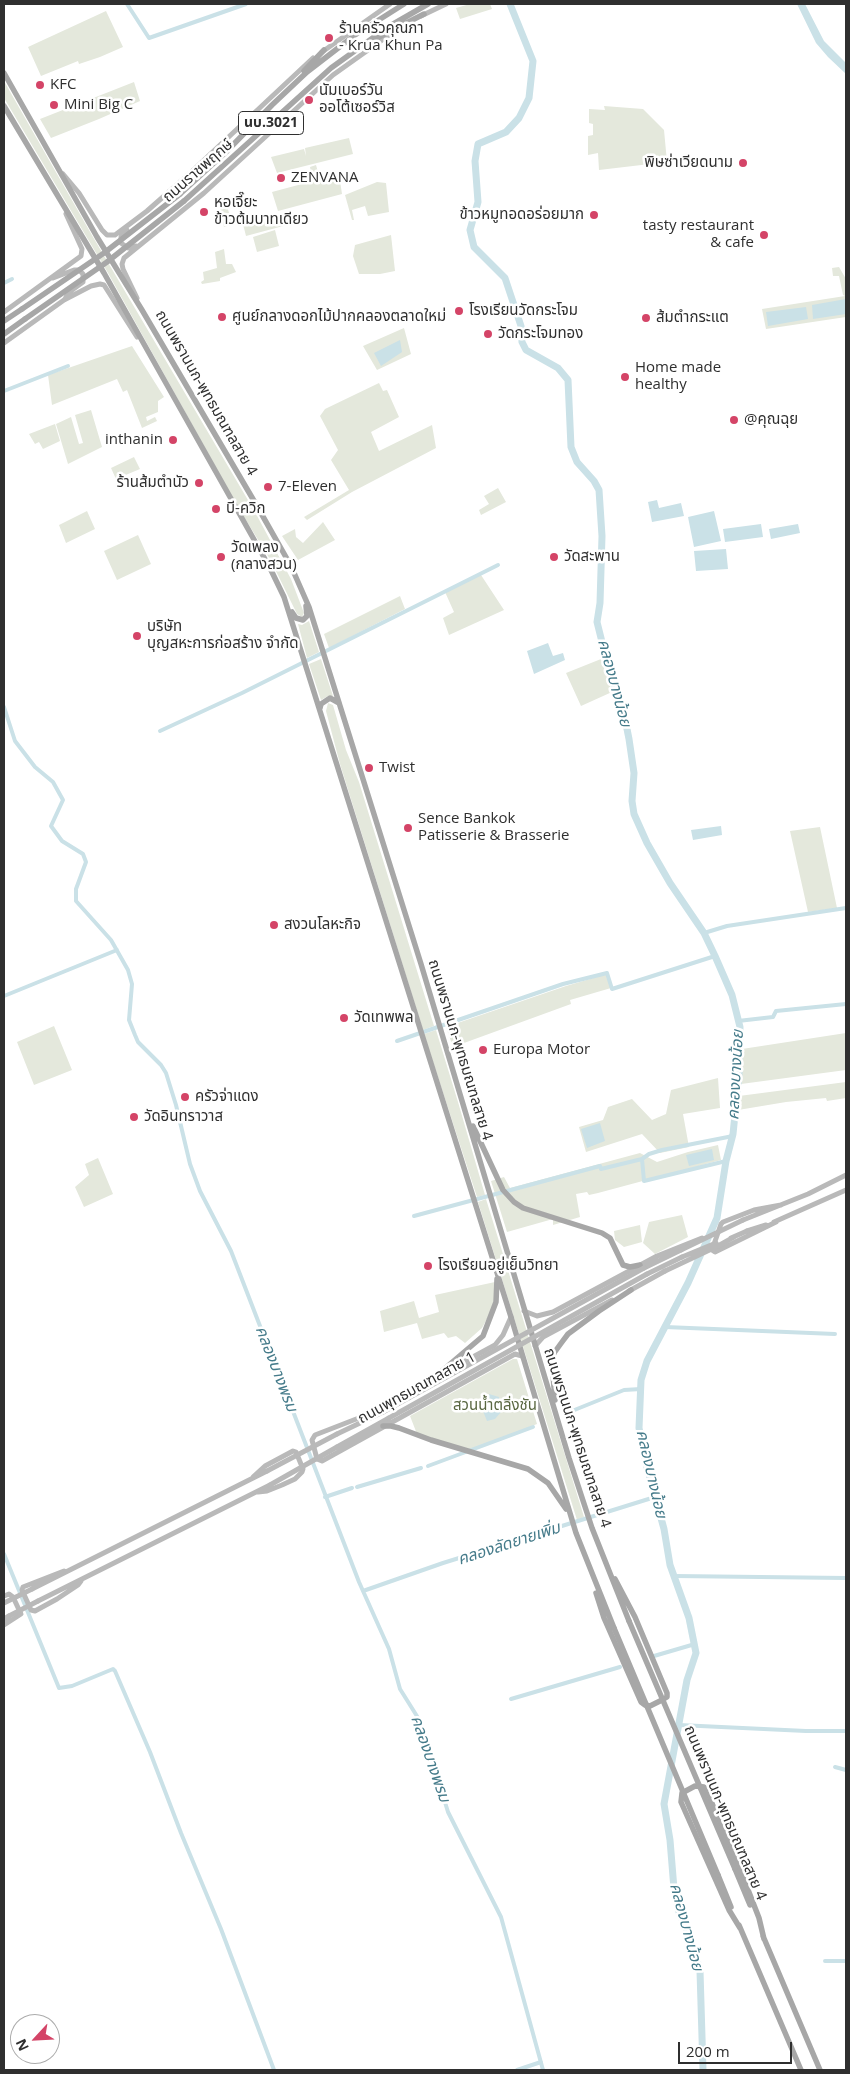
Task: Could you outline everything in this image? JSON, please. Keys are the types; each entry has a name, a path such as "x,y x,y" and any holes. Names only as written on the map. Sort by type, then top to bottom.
{"main road":[{"name":"ถนนราชพฤกษ์","path":"61,172 74,186 107,235 114,235 147,211 220,146 290,78 324,50 390,4"},
{"name":"ถนนราชพฤกษ์","path":"4,321 104,253 180,194 226,152 286,91 330,53 404,4"},
{"name":"ถนนราชพฤกษ์","path":"4,334 137,240 184,201 295,100 359,46 388,26 428,4"},
{"name":"ถนนราชพฤกษ์","path":"142,310 123,269 122,260 204,193 332,75 362,52 424,14 446,4"},
{"path":"359,46 424,14"},
{"path":"286,91 324,50"},
{"name":"ถนนพรานนก-พุทธมณฑลสาย 4","path":"4,73 97,237 267,523 302,590 329,666 339,704 491,1196 524,1311 592,1528 629,1621 820,2070"},
{"name":"ถนนพรานนก-พุทธมณฑลสาย 4","path":"4,106 99,265 270,568 284,597 511,1317 576,1533 588,1567 801,2070"},
{"path":"4,312 79,258 83,251 61,203"},
{"path":"147,211 122,234 120,240 122,246 134,247 159,229"},
{"path":"50,278 58,277 72,270 79,270 83,274 83,282 68,293 64,300"},
{"path":"4,343 64,300 92,286 104,285 142,344"},
{"path":"284,597 296,618 303,620 308,613 302,590"},
{"path":"320,710 321,704 330,698 339,704"},
{"path":"464,1108 505,1192 524,1208 608,1236 623,1265 642,1267"},
{"name":"ถนนพุทธมณฑลสาย 1","path":"4,1604 383,1412 642,1267 846,1175"},
{"name":"ถนนพุทธมณฑลสาย 1","path":"6,1618 270,1485 647,1274 682,1257 747,1231 776,1222 846,1190"},
{"path":"776,1222 724,1248 713,1251 723,1222 754,1210 781,1205"},
{"path":"535,1346 543,1338 574,1321 666,1271 734,1237"},
{"path":"524,1311 537,1316 545,1315 684,1244 705,1238"},
{"path":"429,1382 483,1336 496,1302 498,1292 496,1271"},
{"path":"556,1412 552,1369 554,1353 568,1334 631,1290"},
{"path":"568,1304 565,1312 568,1318 574,1321"},
{"path":"340,1433 364,1416 495,1345 503,1335 511,1317"},
{"path":"364,1416 345,1422 312,1437 318,1459 322,1461 515,1354 522,1356"},
{"path":"474,1356 478,1356 482,1360 483,1368 480,1373"},
{"path":"383,1426 399,1428 528,1470 548,1483 560,1498 571,1517"},
{"path":"358,1435 375,1431"},
{"path":"251,1480 265,1466 293,1451 296,1452 303,1469 302,1472 295,1479 282,1485 267,1491 256,1492"},
{"path":"588,1567 604,1618 638,1697 646,1705 650,1706 662,1700 666,1697 666,1693 639,1625 604,1558"},
{"path":"76,1568 48,1576 23,1587 22,1590 30,1609 35,1611 78,1585 83,1579"},
{"path":"4,1596 9,1594 13,1597 21,1614 13,1621 4,1625"},
{"path":"740,1928 729,1910 681,1802 682,1793 695,1786 704,1787 712,1803 759,1918 764,1939"}],"green space":[{"path":"470,4 490,4 492,9 460,19 456,8"},
{"path":"106,11 123,47 79,64 78,61 41,76 28,47"},
{"path":"4,81 93,237 255,512 291,579 304,613 302,617 297,614 271,561 235,502 108,273 4,98"},
{"path":"134,82 140,101 51,138 40,119"},
{"path":"604,106 643,109 664,130 667,162 599,170 598,153 588,155 588,136 593,135 593,124 589,123 589,109 605,110"},
{"path":"349,138 353,154 277,173 271,157 304,149 306,156 305,148"},
{"path":"316,165 320,179 339,174 342,194 278,211 272,192 313,181 310,167"},
{"path":"377,182 386,183 389,212 368,216 365,206 352,210 354,220 352,220 345,195"},
{"path":"226,203 230,216 239,215 240,222 224,227 218,205"},
{"path":"279,214 272,220 274,222 277,218 282,223 287,222 287,225 246,236 243,224"},
{"path":"275,230 279,246 257,252 253,237"},
{"path":"391,235 395,271 380,274 359,274 353,256 355,245"},
{"path":"224,249 226,264 232,264 236,272 220,278 220,281 202,284 201,282 204,280 203,272 217,268 215,252"},
{"path":"839,267 846,279 846,317 766,329 762,309 845,296 843,295 839,276 833,276 832,268"},
{"path":"404,328 411,354 377,370 363,346"},
{"path":"132,346 164,397 158,401 158,412 146,417 147,421 155,417 157,421 142,428 127,390 123,392 117,379 52,405 48,375"},
{"path":"379,383 383,391 387,390 399,417 371,432 379,451 432,425 436,448 352,492 307,520 304,517 349,490 331,460 338,450 320,416 325,409"},
{"path":"91,410 102,447 68,464 56,424 71,417 79,444 83,443 75,415"},
{"path":"55,424 60,441 43,449 39,442 35,444 29,434"},
{"path":"134,457 140,469 116,479 111,468"},
{"path":"498,488 506,502 481,515 479,510 489,504 484,496"},
{"path":"87,511 95,529 66,543 59,525"},
{"path":"323,522 335,540 298,560 282,536 295,529 296,537 303,543"},
{"path":"138,535 151,564 117,580 104,551"},
{"path":"481,575 504,610 449,635 443,618 454,612 445,592"},
{"path":"400,596 405,609 329,648 324,634"},
{"path":"309,621 319,652 307,658 298,624 302,625"},
{"path":"321,659 333,696 328,696 321,700 309,664"},
{"path":"601,659 612,692 581,706 566,673"},
{"path":"328,703 333,705 346,750 359,782 434,1026 423,1030 340,764 326,711"},
{"path":"820,827 837,908 808,912 790,831"},
{"path":"607,974 611,988 570,1000 571,1004 453,1047 446,1027"},
{"path":"54,1026 72,1070 34,1085 17,1042"},
{"path":"436,1030 485,1195 477,1197 424,1034"},
{"path":"846,1033 846,1070 741,1084 742,1049"},
{"path":"718,1078 720,1108 683,1114 689,1147 660,1153 642,1134 586,1152 579,1127 603,1120 608,1107 632,1099 652,1120 666,1114 671,1090"},
{"path":"846,1082 846,1098 827,1101 826,1098 786,1102 738,1110 739,1096"},
{"path":"718,1145 721,1160 598,1193 589,1195 587,1192 576,1194 580,1217 553,1225 553,1219 507,1232 491,1181 504,1177 510,1188 640,1153 657,1162"},
{"path":"98,1158 113,1194 84,1207 75,1187 89,1175 85,1164"},
{"path":"486,1199 584,1517 577,1520 478,1202"},
{"path":"682,1215 688,1237 655,1254 643,1243 649,1222"},
{"path":"640,1225 642,1242 624,1247 615,1240 614,1231"},
{"path":"495,1282 498,1292 489,1315 482,1328 465,1343 456,1336 448,1338 444,1333 422,1339 417,1323 384,1332 380,1311 414,1301 419,1318 439,1312 435,1295"},
{"name":"สวนน้ำตลิ่งชัน","path":"513,1359 517,1359 537,1424 467,1451 417,1434 410,1416"}],"water":[{"path":"797,4 805,4 824,41 846,63 846,74 816,43"},
{"path":"846,299 846,314 813,319 812,305"},
{"path":"806,307 808,319 768,326 766,312"},
{"path":"400,340 402,352 381,366 374,353"},
{"path":"657,500 659,508 681,503 684,516 652,522 648,502"},
{"path":"714,511 721,541 694,547 688,517"},
{"path":"761,524 763,537 725,542 723,529"},
{"path":"798,524 800,533 771,539 769,529"},
{"path":"726,549 728,569 696,571 694,551"},
{"path":"548,643 553,656 563,653 565,660 534,674 527,651"},
{"path":"721,826 722,835 693,840 691,830"},
{"path":"600,1123 605,1141 587,1148 581,1129"},
{"path":"712,1149 714,1160 689,1166 686,1155"},
{"path":"489,1394 499,1397 501,1412 495,1419 487,1421 483,1411"}],"waterway":[{"path":"127,4 149,38 246,4"},
{"name":"คลองบางน้อย","path":"510,4 533,61 529,98 519,118 506,132 478,144 475,161 478,202 470,230 474,247 505,278 521,326 522,342 526,350 558,368 568,380 571,447 577,462 594,481 599,490 602,536 600,603 597,622 610,674 624,714 629,739 634,773 632,801 634,814 647,843 670,883 704,933 732,995 740,1027 739,1075 733,1134 726,1161 717,1218 688,1283 647,1361 641,1380 639,1428 647,1467 664,1529 670,1565 689,1618 696,1653 687,1680 664,1804 670,1840 674,1889 679,1912 692,1942 700,1971 703,2070"},
{"path":"4,283 12,279"},
{"path":"4,391 68,366"},
{"path":"160,731 242,693 498,565"},
{"name":"คลองบางพรม","path":"4,707 15,741 35,767 53,782 63,800 51,826 62,841 83,854 86,862 76,889 76,901 111,940 128,970 132,984 129,1020 138,1042 161,1065 166,1073 176,1105 190,1164 200,1191 231,1251 359,1582 389,1649 400,1689 420,1721 448,1812 501,1917 543,2070"},
{"path":"704,933 727,926 846,908"},
{"path":"4,996 117,950"},
{"path":"397,1041 563,984 607,973 612,989 715,956"},
{"path":"738,1021 773,1017 776,1011 846,1004"},
{"path":"642,1159 649,1154 662,1150 733,1136"},
{"path":"414,1216 600,1166 601,1169 642,1159 644,1181 726,1161"},
{"path":"665,1327 835,1334"},
{"path":"567,1413 624,1390 641,1389"},
{"path":"428,1466 533,1427"},
{"path":"357,1487 421,1468"},
{"path":"325,1497 352,1488"},
{"name":"คลองลัดยายเพิ่ม","path":"363,1591 443,1563 655,1497"},
{"name":"คลองบางพรม","path":"4,1554 59,1688 72,1686 113,1669 115,1671 150,1752 221,1929 274,2070"},
{"path":"674,1576 846,1578"},
{"path":"654,1656 695,1644"},
{"path":"511,1699 620,1667"},
{"path":"679,1725 846,1731"},
{"path":"835,1767 846,1770"},
{"path":"825,1961 846,1961"},
{"path":"517,2070 541,2062"}],"place":[{"name":"ร้านครัวคุณภา - Krua Khun Pa","path":"329,38"},
{"name":"KFC","path":"40,85"},
{"name":"นัมเบอร์วัน ออโต้เซอร์วิส","path":"309,100"},
{"name":"Mini Big C","path":"54,105"},
{"name":"พิษซ่าเวียดนาม","path":"743,163"},
{"name":"ZENVANA","path":"281,178"},
{"name":"หอเจี๊ยะ ข้าวต้มบาทเดียว","path":"204,212"},
{"name":"ข้าวหมูทอดอร่อยมาก","path":"594,215"},
{"name":"tasty restaurant & cafe","path":"764,235"},
{"name":"โรงเรียนวัดกระโจม","path":"459,311"},
{"name":"ศูนย์กลางดอกไม้ปากคลองตลาดใหม่","path":"222,317"},
{"name":"ส้มตำกระแต","path":"646,318"},
{"name":"วัดกระโจมทอง","path":"488,334"},
{"name":"Home made healthy","path":"625,377"},
{"name":"@คุณฉุย","path":"734,420"},
{"name":"inthanin","path":"173,440"},
{"name":"ร้านส้มตำนัว","path":"199,483"},
{"name":"7-Eleven","path":"268,487"},
{"name":"บี-ควิก","path":"216,509"},
{"name":"วัดเพลง (กลางสวน)","path":"221,557"},
{"name":"วัดสะพาน","path":"554,557"},
{"name":"บริษัท บุญสหะการก่อสร้าง จำกัด","path":"137,636"},
{"name":"Twist","path":"369,768"},
{"name":"Sence Bankok Patisserie & Brasserie","path":"408,828"},
{"name":"สงวนโลหะกิจ","path":"274,925"},
{"name":"วัดเทพพล","path":"344,1018"},
{"name":"Europa Motor","path":"483,1050"},
{"name":"ครัวจ่าแดง","path":"185,1097"},
{"name":"วัดอินทราวาส","path":"134,1117"},
{"name":"โรงเรียนอยู่เย็นวิทยา","path":"428,1266"}]}
